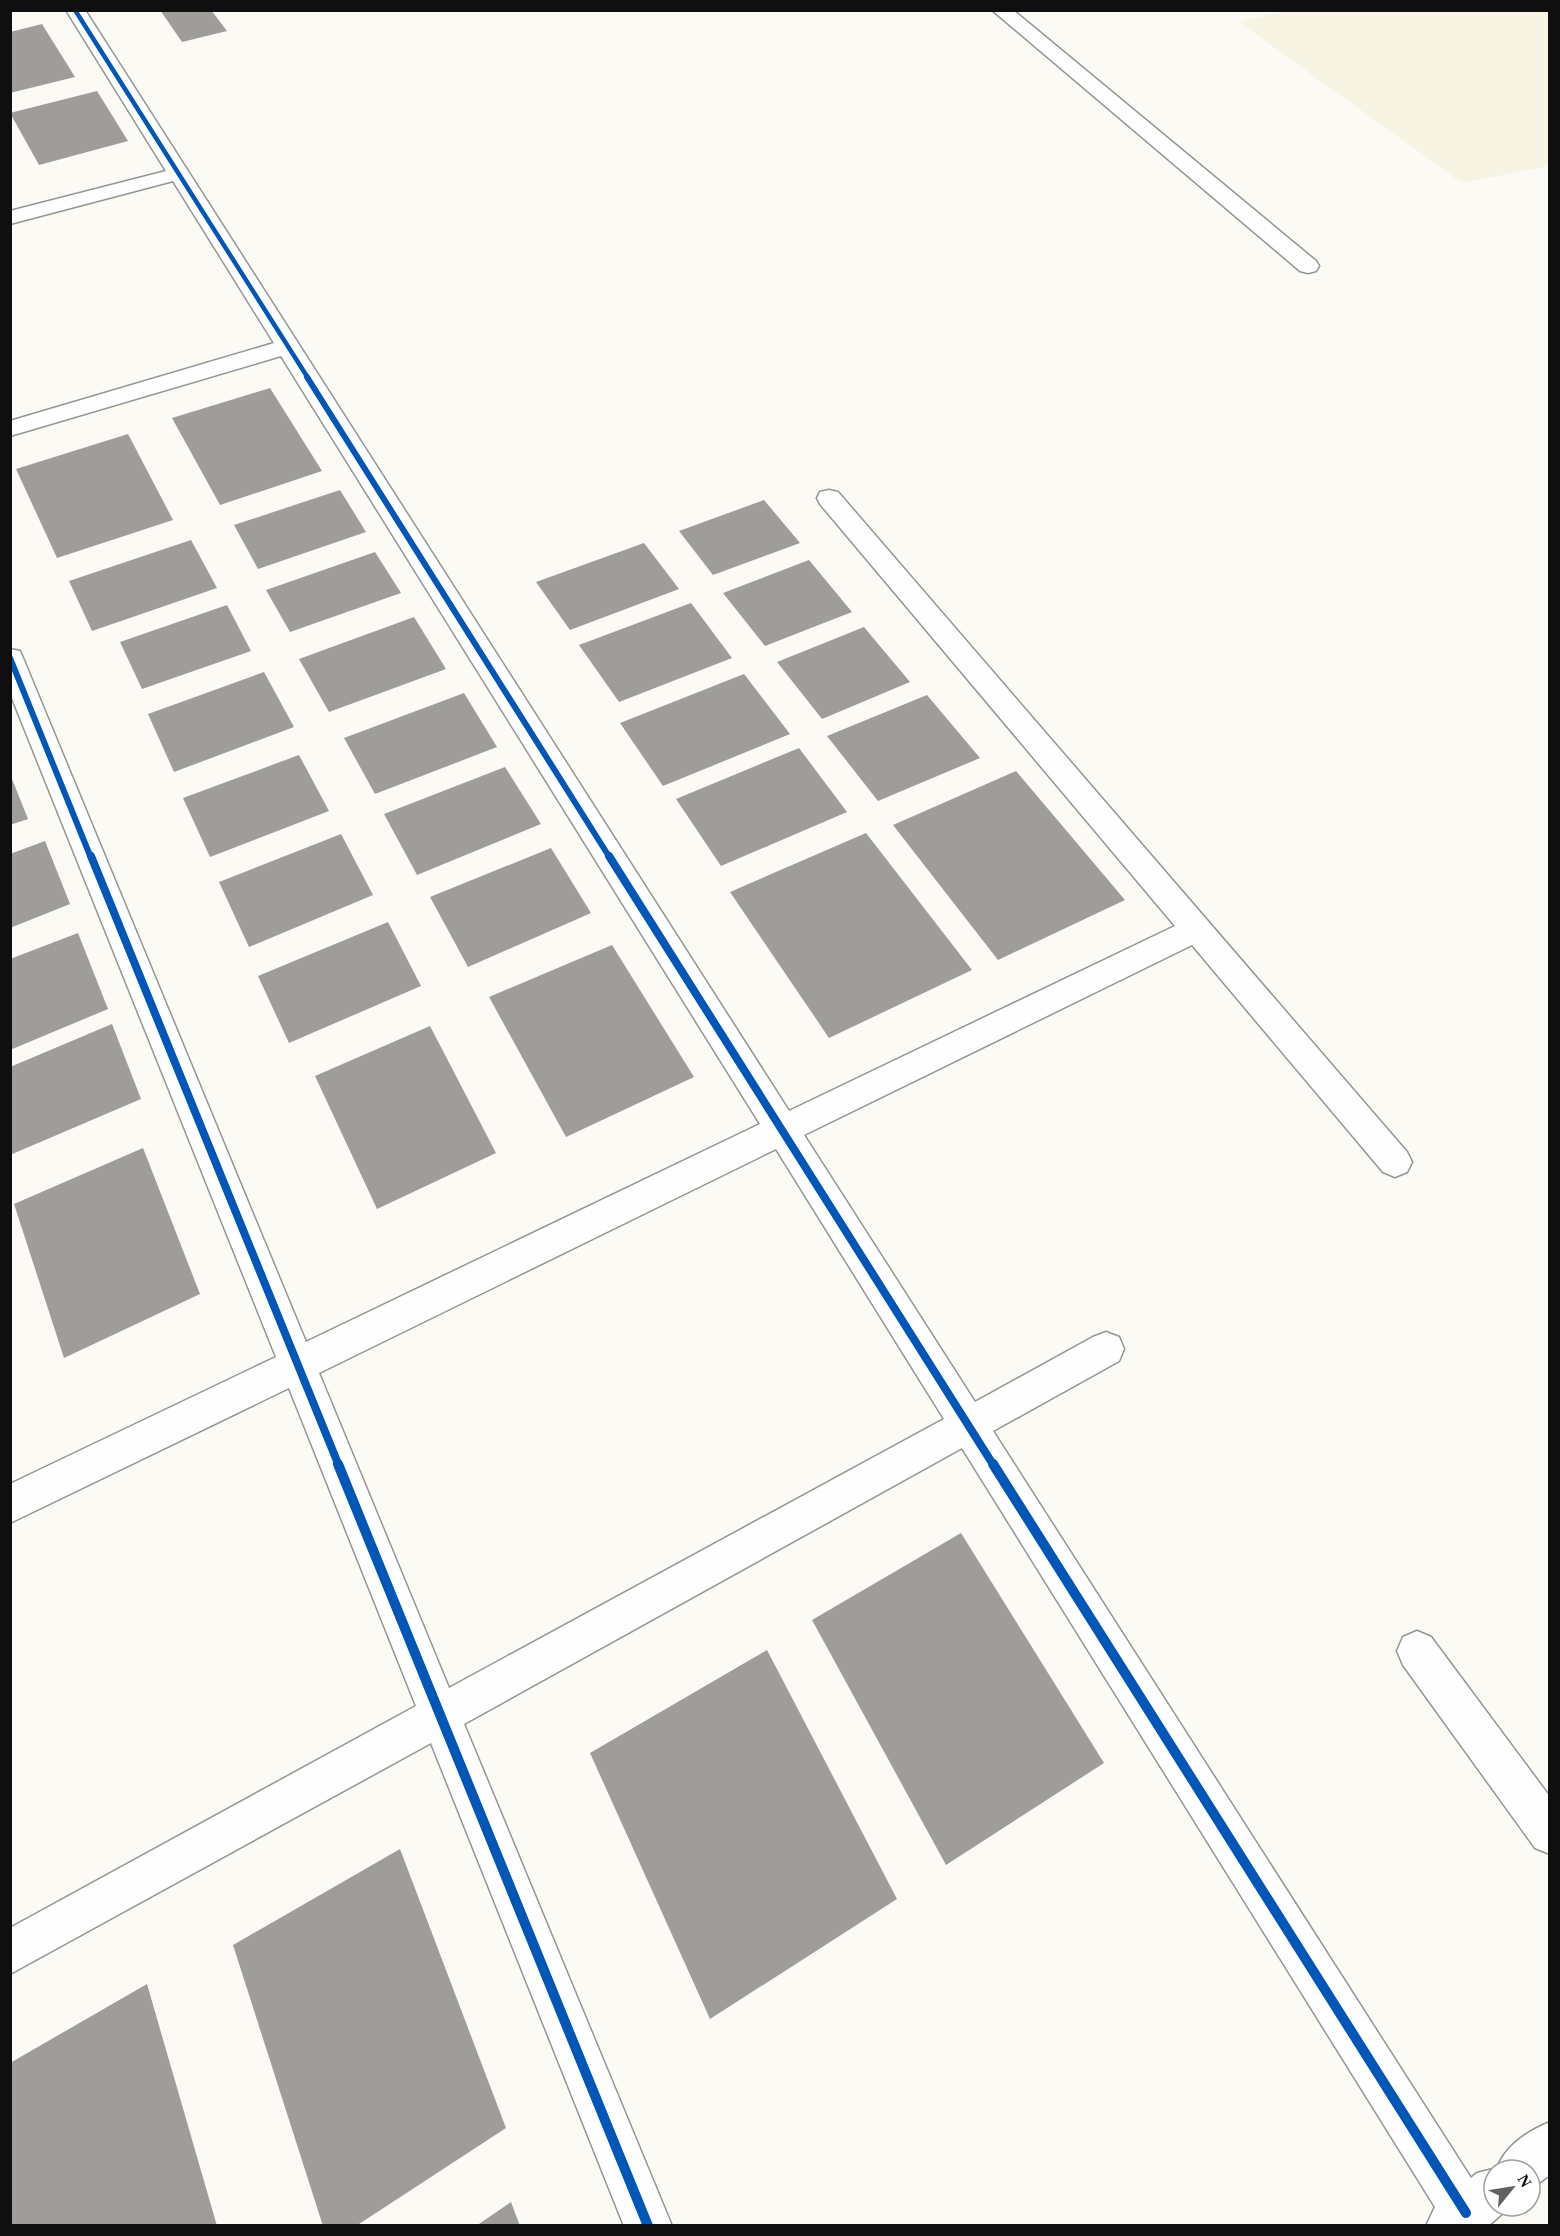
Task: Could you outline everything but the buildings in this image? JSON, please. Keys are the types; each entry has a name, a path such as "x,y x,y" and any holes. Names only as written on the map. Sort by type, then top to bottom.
{"street":[{"path":"75,10 969,1425 1470,2209"},
{"path":"1001,10 1308,266"},
{"path":"10,219 177,174"},
{"path":"10,429 286,346"},
{"path":"829,498 1395,1162"},
{"path":"10,658 442,1714 648,2226"},
{"path":"10,1504 1197,929"},
{"path":"10,1952 1106,1349"},
{"path":"1416,1651 1550,1833"},
{"path":"1534,2158 1550,2145"}],"shaded area":[{"path":"1289,10 1549,11 1549,166 1462,183 1239,22"}],"cycle path":[{"path":"75,10 1466,2213"},
{"path":"10,658 648,2226"}]}
